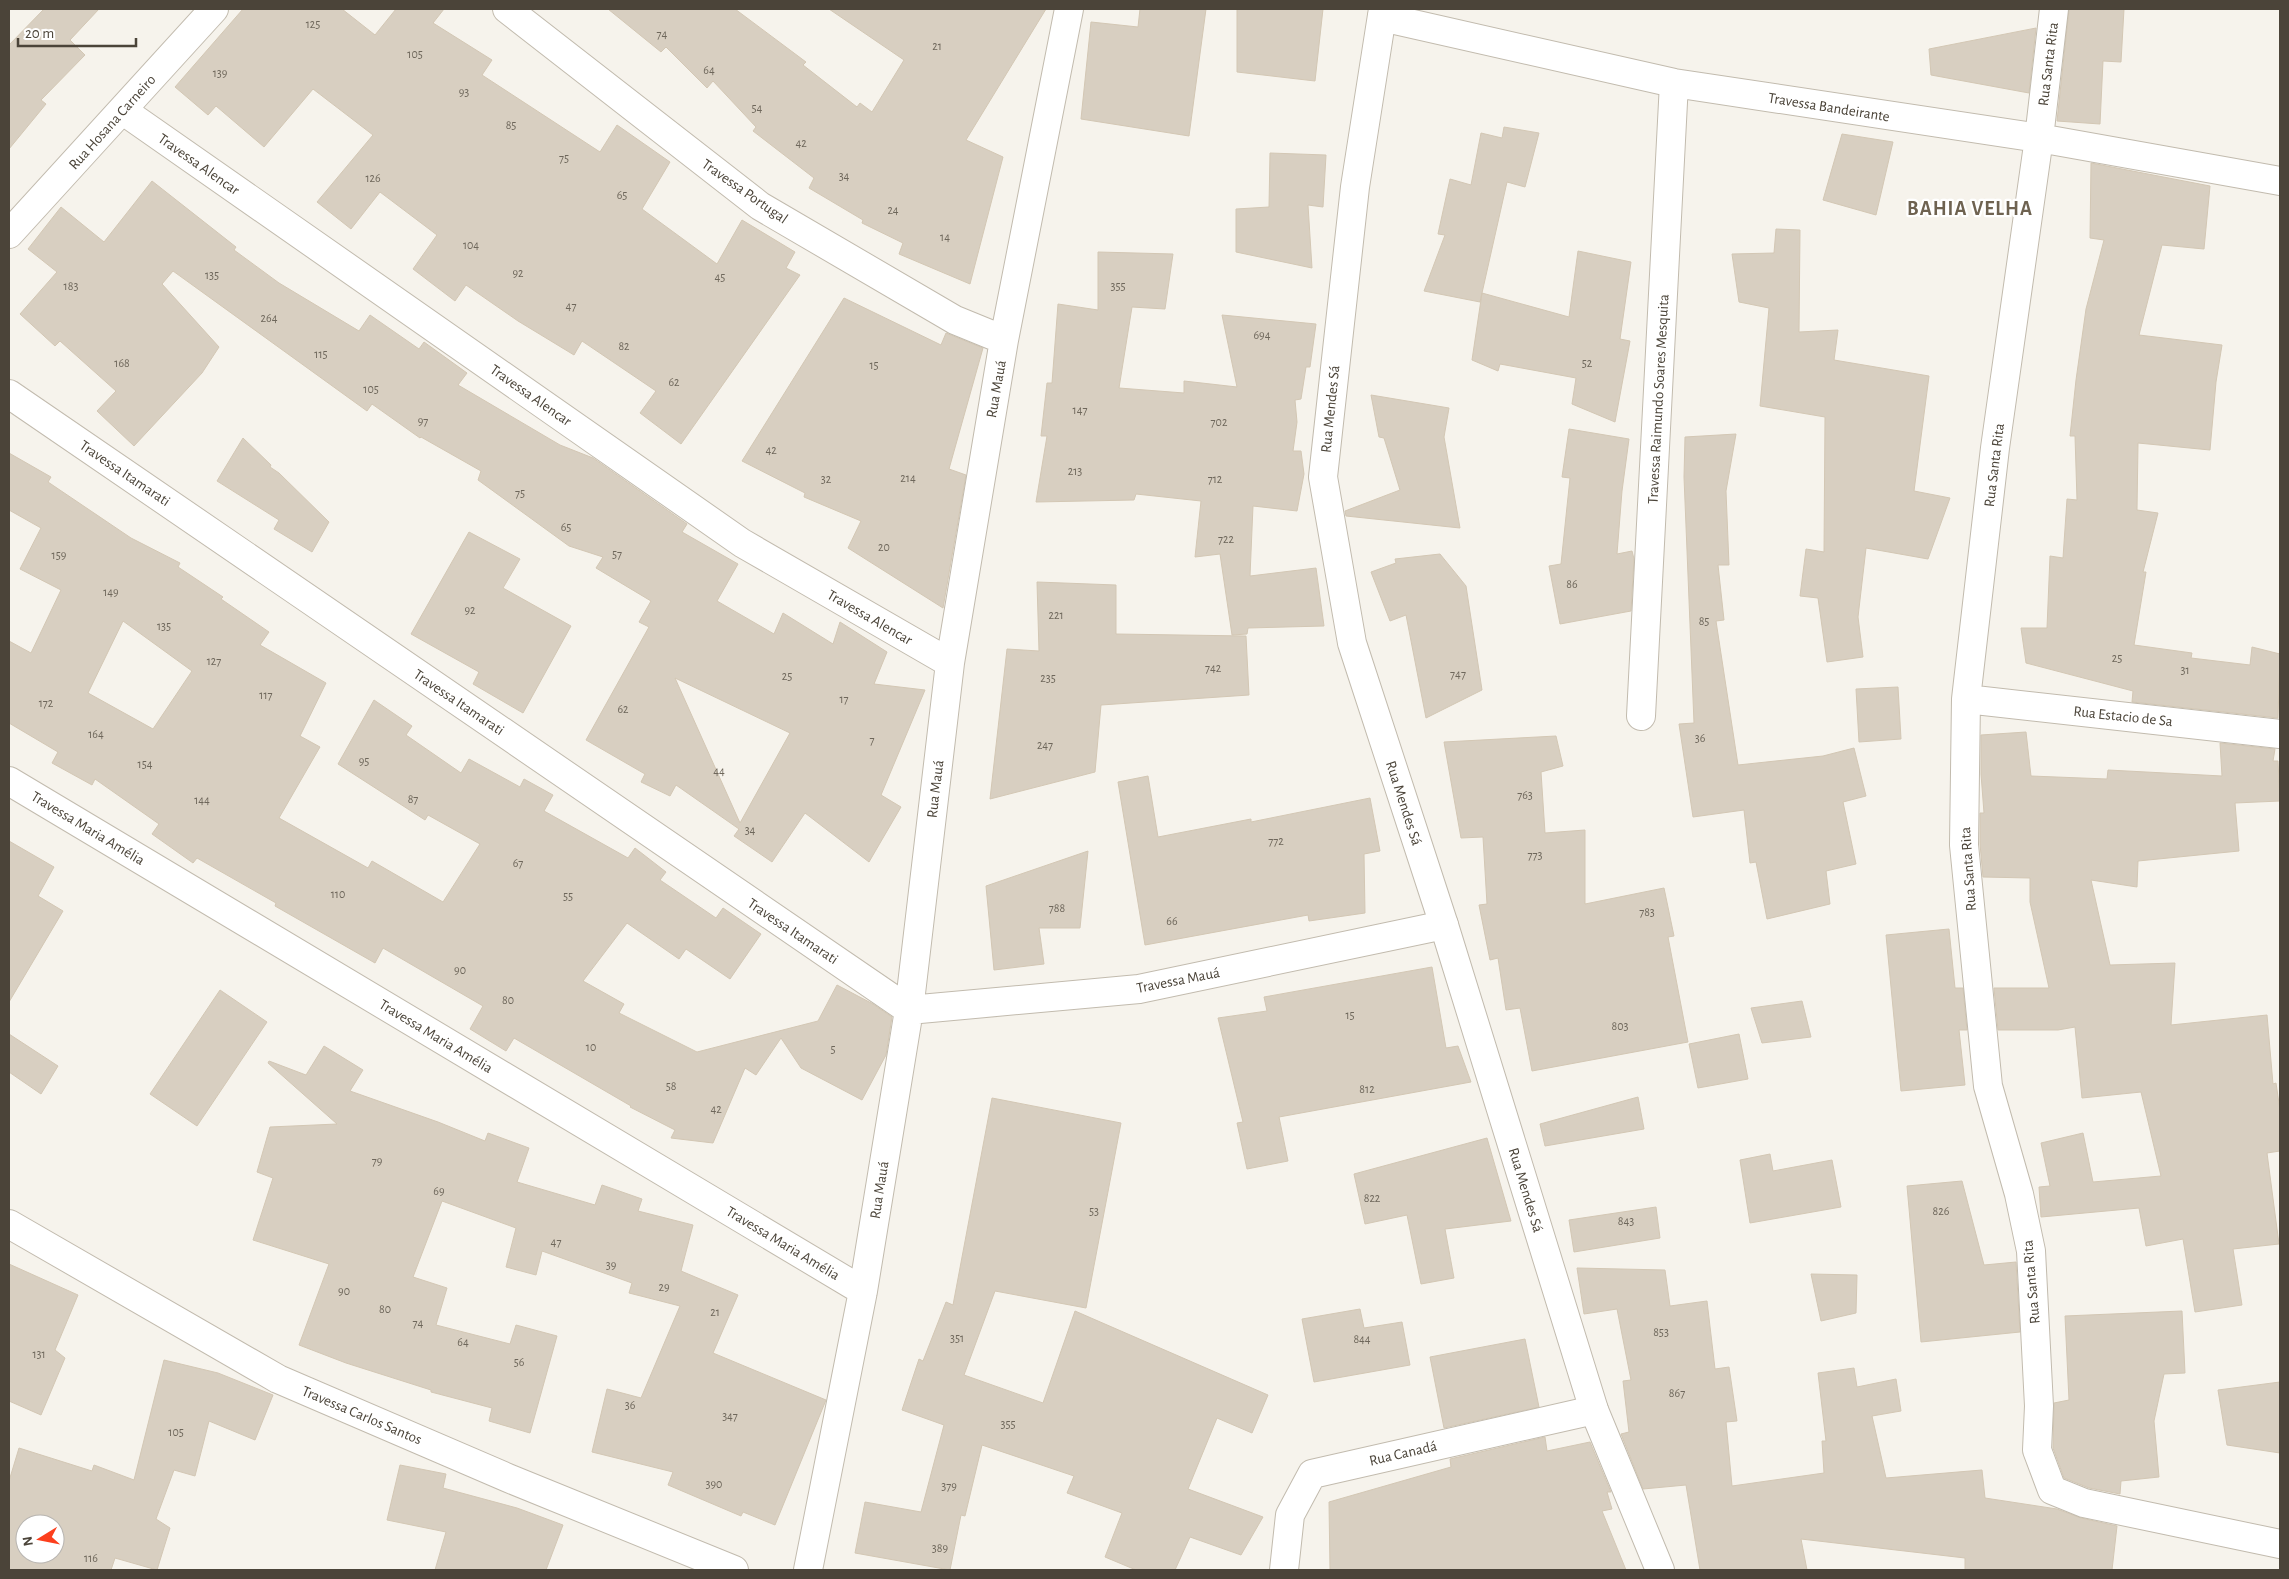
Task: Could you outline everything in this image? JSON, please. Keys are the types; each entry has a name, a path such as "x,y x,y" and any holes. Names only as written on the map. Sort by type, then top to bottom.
{"street":[{"name":"Rua Hosana Carneiro","path":"9,234 214,9"},
{"name":"Travessa Portugal","path":"507,9 760,206 954,320 1004,340"},
{"name":"Rua Mauá","path":"808,1570 863,1290 909,1010 950,664 1004,340 1069,9"},
{"name":"Rua Santa Rita","path":"2054,9 2039,138 1995,448 1966,699 1964,845 1988,1086 2019,1194 2031,1251 2039,1406 2037,1450 2052,1490 2084,1503 2280,1544"},
{"name":"Travessa Bandeirante","path":"1382,13 1674,83 2039,138 2280,180"},
{"name":"Rua Mendes Sá","path":"1382,13 1355,187 1323,478 1352,643 1444,925 1594,1410 1660,1570"},
{"name":"Travessa Raimundo Soares Mesquita","path":"1641,716 1674,83"},
{"name":"Travessa Alencar","path":"122,110 742,542 950,664"},
{"name":"Travessa Itamarati","path":"9,394 909,1010"},
{"name":"Rua Estacio de Sa","path":"1966,699 2277,733"},
{"name":"Travessa Maria Amélia","path":"9,781 863,1290"},
{"name":"Travessa Mauá","path":"909,1010 1140,989 1444,925"},
{"name":"Travessa Carlos Santos","path":"9,1224 278,1378 508,1478 734,1570"},
{"name":"Rua Canadá","path":"1284,1570 1290,1515 1312,1474 1594,1410"}],"building":[{"path":"44,9 99,9 70,40 85,55 41,100 46,104 9,149 9,45"},
{"path":"243,9 342,9 375,35 396,9 444,9 433,23 492,60 482,75 600,152 617,125 670,162 642,209 717,264 742,220 795,252 786,268 800,275 681,444 640,413 656,391 582,341 574,355 518,321 466,285 455,301 413,269 437,235 380,192 351,229 317,202 373,135 313,89 264,147 216,106 208,115 175,87"},
{"path":"608,9 735,9 806,62 803,65 857,107 860,103 872,112 904,60 829,9 1046,9 966,140 1003,157 970,284 899,254 903,243 862,223 863,220 809,188 814,178 753,131 756,127 713,81 707,88 666,47 661,52"},
{"path":"1140,9 1206,9 1189,136 1081,119 1091,22 1138,27"},
{"path":"1237,9 1323,9 1315,81 1237,72"},
{"path":"2069,9 2124,9 2121,62 2103,61 2100,124 2057,121"},
{"path":"2036,28 2029,93 1931,75 1929,49"},
{"path":"1504,127 1539,133 1525,187 1507,182 1480,302 1424,291 1445,235 1438,234 1450,179 1471,185 1481,133 1502,138"},
{"path":"1842,134 1893,142 1876,215 1823,200"},
{"path":"1270,153 1326,155 1323,207 1308,205 1312,268 1236,252 1236,209 1269,207"},
{"path":"2091,163 2210,186 2204,249 2162,245 2139,335 2222,345 2216,382 2210,450 2138,443 2137,510 2158,513 2143,572 2146,572 2134,645 2192,653 2191,658 2250,665 2252,647 2280,654 2278,718 2132,702 2133,691 2026,663 2021,628 2047,628 2050,556 2063,558 2067,499 2077,500 2075,436 2070,436 2086,309 2104,240 2090,238"},
{"path":"152,181 236,247 234,250 279,283 359,331 370,315 419,349 424,342 467,373 458,385 560,445 593,458 687,524 682,532 738,564 717,601 774,634 783,613 833,644 840,622 887,652 874,684 925,690 881,795 901,807 869,862 805,813 772,862 734,836 739,829 676,785 670,796 641,782 645,774 586,740 649,627 639,622 651,601 596,568 603,557 569,546 478,480 481,471 420,438 372,404 367,411 173,271 162,284 219,347 202,373 134,446 97,411 116,391 60,341 55,346 20,314 57,272 28,249 61,207 104,242","holes":["675,678 790,733 740,823"]},
{"path":"1776,229 1800,230 1799,332 1838,330 1834,360 1929,376 1914,491 1950,498 1928,559 1866,548 1858,617 1863,657 1827,662 1818,598 1800,596 1806,549 1824,552 1825,417 1760,406 1769,308 1739,302 1732,254 1774,253"},
{"path":"1578,251 1631,262 1620,339 1630,341 1615,422 1572,404 1576,378 1500,364 1498,371 1472,360 1482,293 1569,317"},
{"path":"1098,252 1173,254 1165,309 1132,307 1119,388 1184,393 1184,381 1237,387 1222,315 1316,324 1310,367 1306,367 1301,399 1295,400 1297,422 1293,451 1301,451 1304,474 1297,511 1253,506 1250,576 1316,568 1324,626 1248,628 1247,634 1232,635 1220,554 1195,557 1201,501 1136,494 1134,500 1036,502 1047,436 1041,436 1047,383 1052,383 1058,304 1098,310"},
{"path":"844,298 941,345 946,333 983,348 949,469 966,475 943,608 848,548 861,521 804,497 805,493 742,461"},
{"path":"1371,395 1449,408 1444,437 1460,528 1346,516 1345,511 1400,490 1384,438 1379,437"},
{"path":"1569,429 1629,439 1622,491 1617,554 1632,551 1634,559 1631,611 1560,624 1549,566 1561,564 1570,478 1562,477"},
{"path":"1736,434 1726,491 1729,565 1718,565 1724,620 1716,621 1738,765 1823,756 1854,748 1866,796 1843,802 1856,864 1826,871 1830,904 1767,919 1756,862 1750,863 1744,810 1693,817 1679,724 1694,723 1684,477 1685,437"},
{"path":"243,438 271,465 270,467 279,473 329,522 312,552 274,529 279,520 217,481"},
{"path":"9,453 51,477 48,482 131,538 180,563 178,567 223,597 221,599 269,632 260,645 326,683 300,736 320,747 279,818 368,868 372,861 443,902 480,844 428,815 425,820 338,764 374,700 412,726 406,735 461,773 469,759 520,787 524,779 553,795 544,811 628,858 635,848 666,872 660,880 716,918 723,908 761,934 730,979 686,949 679,959 627,923 583,981 624,1004 619,1013 697,1052 818,1021 837,985 873,1004 892,1017 886,1055 862,1100 801,1068 781,1038 756,1075 745,1068 713,1143 671,1138 675,1130 630,1107 514,1038 506,1051 470,1029 483,1006 383,948 375,963 275,906 276,903 197,858 193,863 152,834 159,824 95,779 92,785 52,763 58,752 9,723 9,641 31,653 61,590 20,569 41,528 9,510","holes":["123,621 192,671 153,729 88,693"]},
{"path":"469,532 520,559 503,588 571,626 523,713 473,684 479,672 411,634"},
{"path":"1440,554 1466,586 1482,690 1426,718 1406,615 1390,621 1371,572 1396,563 1395,559"},
{"path":"1037,582 1116,585 1116,634 1246,636 1249,695 1101,705 1095,772 990,799 1007,649 1039,651"},
{"path":"1898,687 1901,739 1859,742 1856,689"},
{"path":"2026,732 2031,776 2107,779 2108,770 2222,776 2220,743 2275,749 2273,761 2278,761 2280,801 2235,803 2239,851 2138,861 2137,887 2091,880 2110,965 2175,963 2171,1025 2267,1015 2273,1084 2276,1083 2280,1110 2280,1151 2267,1153 2279,1244 2233,1249 2242,1305 2195,1312 2183,1239 2146,1246 2139,1208 2041,1217 2039,1187 2050,1186 2041,1143 2083,1133 2093,1182 2161,1176 2141,1092 2082,1098 2075,1027 2058,1030 1998,1030 1994,988 2049,988 2030,902 2030,878 1983,877 1980,844 1980,813 1984,813 1981,735"},
{"path":"1556,736 1563,766 1541,772 1545,833 1585,830 1585,904 1664,888 1674,936 1668,937 1688,1042 1532,1071 1520,1008 1506,1010 1498,958 1490,960 1479,905 1487,904 1483,837 1461,838 1444,742"},
{"path":"1148,776 1158,837 1251,819 1251,822 1370,798 1380,851 1364,854 1365,913 1309,921 1308,915 1145,945 1118,782"},
{"path":"9,841 54,867 38,896 63,911 9,1002"},
{"path":"1088,851 1080,928 1039,928 1044,964 994,970 986,886"},
{"path":"1949,929 1955,988 1963,988 1967,1030 1959,1030 1965,1085 1901,1091 1886,935"},
{"path":"1432,967 1446,1048 1458,1046 1471,1082 1279,1117 1288,1161 1247,1169 1237,1123 1243,1122 1218,1018 1267,1011 1264,997"},
{"path":"220,990 267,1022 197,1126 150,1094"},
{"path":"1802,1001 1811,1037 1762,1043 1751,1008"},
{"path":"9,1034 58,1066 41,1094 9,1072"},
{"path":"1739,1034 1748,1079 1698,1088 1689,1044"},
{"path":"324,1046 363,1070 350,1091 485,1141 488,1133 529,1148 517,1182 595,1205 602,1185 642,1199 638,1211 693,1225 681,1271 738,1295 713,1353 826,1400 775,1525 743,1512 741,1516 668,1485 673,1472 592,1452 607,1389 641,1398 680,1306 629,1293 632,1283 542,1251 536,1275 506,1267 516,1228 442,1201 413,1277 447,1288 436,1325 510,1344 516,1325 557,1336 530,1433 489,1421 492,1408 431,1392 431,1390 346,1363 299,1345 329,1264 253,1240 273,1178 257,1172 270,1127 337,1124 268,1063 269,1061 306,1075"},
{"path":"1638,1097 1644,1129 1545,1146 1540,1124"},
{"path":"992,1098 1121,1123 1086,1308 995,1291 964,1375 1043,1403 1075,1311 1268,1395 1252,1433 1217,1418 1188,1489 1263,1517 1241,1555 1190,1537 1175,1570 1136,1570 1105,1557 1122,1513 1067,1493 1074,1476 982,1445 965,1516 961,1515 950,1570 855,1553 865,1502 921,1512 944,1425 902,1410 919,1359 923,1361 946,1302 953,1305"},
{"path":"1487,1138 1511,1221 1445,1229 1454,1278 1421,1284 1407,1215 1365,1224 1354,1174"},
{"path":"1770,1154 1773,1171 1832,1160 1841,1207 1750,1223 1740,1160"},
{"path":"1962,1181 1984,1265 2016,1262 2020,1332 1921,1342 1907,1186"},
{"path":"1656,1207 1660,1238 1574,1252 1569,1220"},
{"path":"9,1264 78,1295 55,1350 65,1358 41,1415 9,1401"},
{"path":"1577,1268 1665,1270 1670,1306 1707,1301 1715,1369 1729,1367 1737,1421 1726,1422 1732,1486 1824,1473 1822,1441 1826,1441 1818,1373 1854,1368 1857,1387 1896,1379 1901,1411 1872,1416 1886,1478 1982,1470 1985,1498 2057,1509 2081,1518 2117,1526 2112,1570 1965,1570 1965,1558 1801,1539 1807,1570 1700,1570 1686,1485 1643,1489 1621,1434 1629,1432 1623,1381 1631,1380 1617,1309 1584,1314"},
{"path":"1811,1274 1857,1275 1856,1313 1821,1321"},
{"path":"1360,1309 1364,1328 1402,1322 1410,1365 1314,1382 1302,1319"},
{"path":"2182,1311 2185,1373 2164,1374 2154,1421 2159,1477 2121,1481 2120,1494 2089,1488 2064,1478 2053,1448 2054,1403 2069,1400 2065,1316"},
{"path":"1525,1339 1539,1407 1444,1428 1430,1357"},
{"path":"164,1360 218,1373 273,1395 255,1440 209,1421 195,1476 174,1470 156,1519 170,1528 157,1570 115,1558 111,1570 9,1570 9,1481 19,1448 92,1471 94,1465 134,1480"},
{"path":"2280,1382 2280,1453 2227,1445 2218,1390"},
{"path":"1545,1437 1547,1451 1590,1442 1611,1492 1607,1492 1612,1509 1602,1511 1626,1570 1330,1570 1329,1502 1451,1467 1450,1459"},
{"path":"400,1465 446,1474 443,1488 517,1508 563,1525 546,1570 435,1570 446,1532 387,1520"}],"district":[{"name":"BAHIA VELHA","path":"1970,208"}]}
